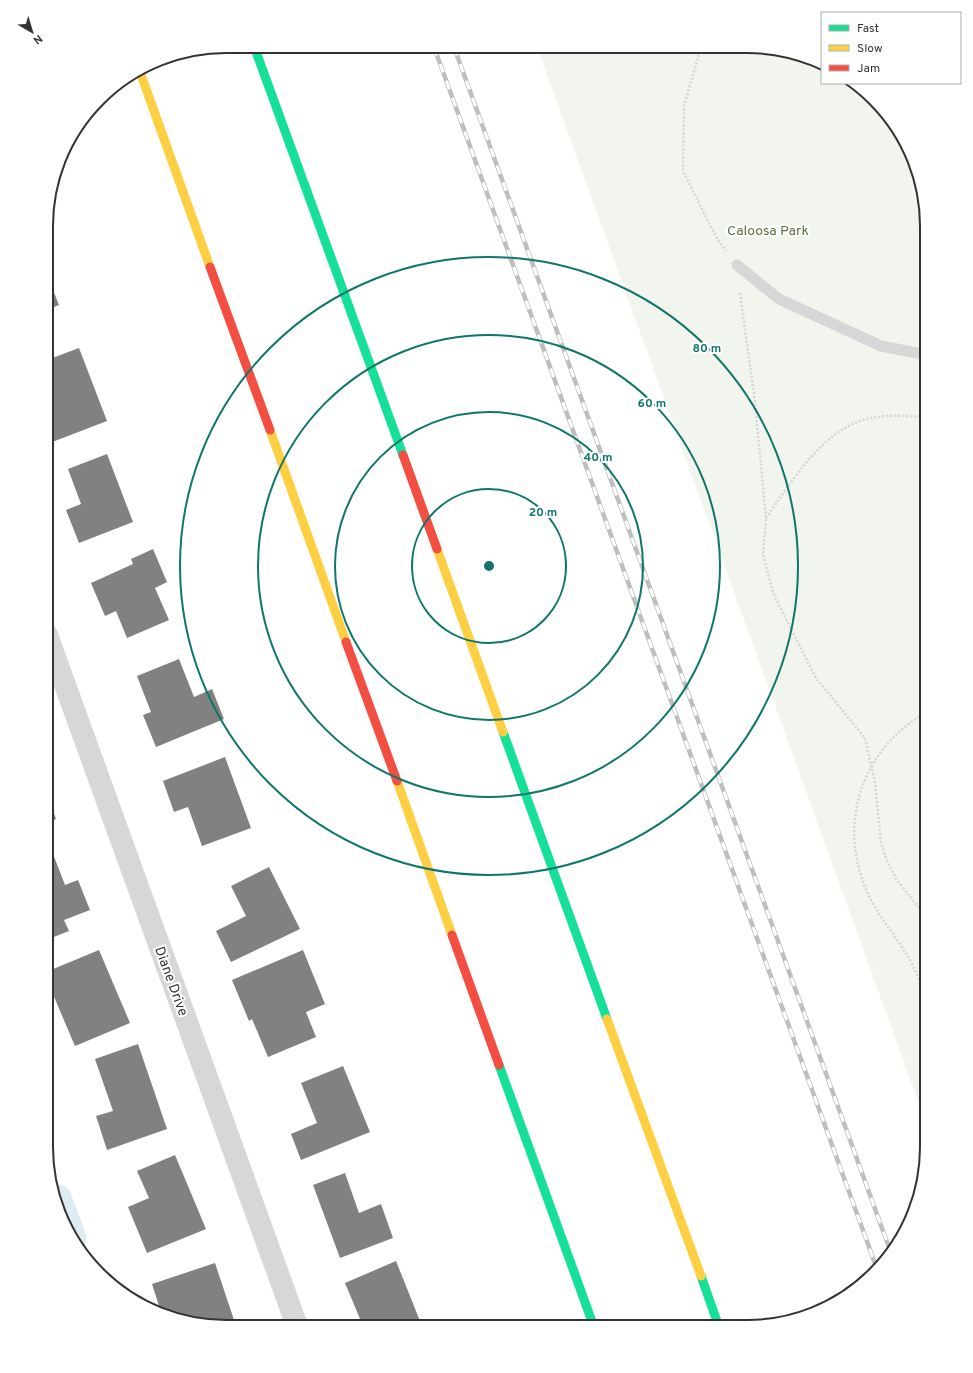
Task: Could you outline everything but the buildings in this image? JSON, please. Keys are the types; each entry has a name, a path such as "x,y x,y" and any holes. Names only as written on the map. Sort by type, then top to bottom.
{"highway":[{"path":"257,53 716,1320"},
{"path":"141,75 591,1320"}],"street":[{"name":"Diane Drive","path":"53,653 295,1320"}],"lane":[{"path":"737,266 779,299 881,346 920,354"}],"path":[{"path":"699,53 684,106 683,171 716,237 737,266 755,401 766,519 763,555 773,593 816,678 865,738 875,783 881,844 887,861 909,898 920,910"},
{"path":"766,519 801,470 822,446 846,427 865,419 881,416 920,417"},
{"path":"920,717 902,729 872,765 862,784 856,810 855,838 858,866 871,900 911,962 920,982"}],"green space":[{"name":"Caloosa Park","path":"539,53 758,53 780,56 802,62 821,70 821,84 846,84 861,96 877,112 897,140 911,171 917,193 920,215 920,1107"}],"railway":[{"path":"436,53 875,1263"},
{"path":"456,53 889,1246"}],"traffic: fast":[{"path":"257,53 403,455"},
{"path":"503,732 607,1019"},
{"path":"499,1065 591,1320"},
{"path":"701,1276 717,1320"}],"traffic: slow":[{"path":"141,75 210,267"},
{"path":"270,430 346,642"},
{"path":"437,549 503,732"},
{"path":"397,781 452,935"},
{"path":"607,1019 701,1276"}],"traffic: jam":[{"path":"210,267 270,430"},
{"path":"403,455 437,549"},
{"path":"346,642 397,781"},
{"path":"452,935 499,1065"}]}
